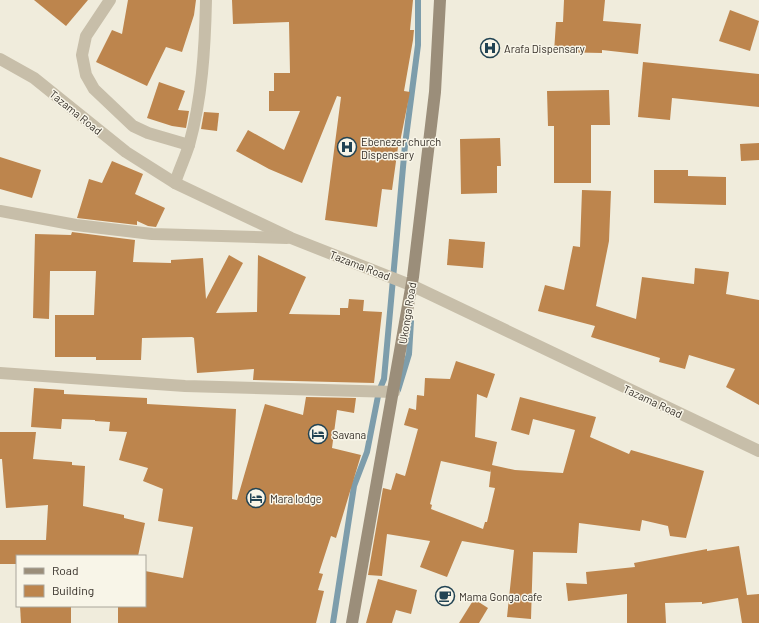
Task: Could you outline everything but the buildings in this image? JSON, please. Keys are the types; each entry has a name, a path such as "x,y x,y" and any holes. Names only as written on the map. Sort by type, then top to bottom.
{"street":[{"path":"110,0 86,36 82,55 86,75 94,89 134,126 148,133 189,145"},
{"path":"175,183 189,145 199,93 205,40 206,0"},
{"name":"Ukonga Road","path":"352,623 356,590 394,392 412,285 435,92 440,0"},
{"name":"Tazama Road","path":"0,59 34,78 126,152 175,183 290,238 412,285 759,451"},
{"path":"0,210 76,225 152,234 290,238"},
{"path":"0,373 185,386 394,392"}],"waterway":[{"path":"333,623 354,486 367,452 379,391 384,379 405,145 418,45 418,0"},
{"path":"398,390 409,354 411,321"}],"place":[{"name":"Arafa Dispensary","path":"490,48"},
{"name":"Ebenezer church Dispensary","path":"347,147"},
{"name":"Savana","path":"318,434"},
{"name":"Mara lodge","path":"256,498"},
{"name":"Mama Gonga cafe","path":"445,596"}]}
